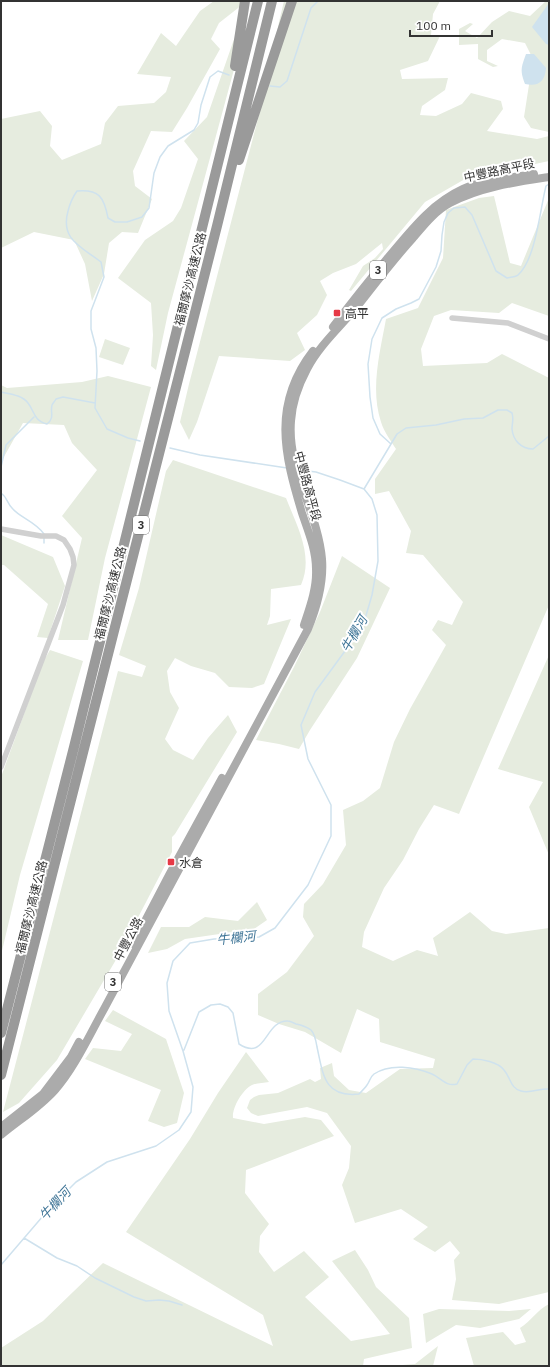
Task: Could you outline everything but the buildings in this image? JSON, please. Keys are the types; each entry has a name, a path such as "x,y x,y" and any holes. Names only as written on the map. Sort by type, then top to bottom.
{"highway":[{"path":"226,129 245,1"},
{"name":"福爾摩沙高速公路","path":"1,1033 74,747 258,1"},
{"name":"福爾摩沙高速公路","path":"1,1075 217,226 272,1"},
{"path":"217,226 292,1"}],"main road":[{"name":"中豐路高平段","path":"203,819 303,629 317,594 315,554 288,446 294,405 307,370 329,338 432,216 449,204 468,195 549,171"},
{"name":"中豐路高平段","path":"521,179 549,177"},
{"name":"中豐公路","path":"1,1135 12,1122 43,1094 71,1057 203,819"},
{"name":"中豐公路","path":"1,1128 12,1122"}],"street":[{"path":"452,318 508,324 549,339"},
{"path":"1,529 41,536 56,536 64,540 70,549 74,565 63,605 1,767"}],"shaded area":[{"path":"214,1 247,1 219,23 211,39 220,49 172,132 151,131 133,171 135,186 152,199 138,233 122,232 109,243 104,274 92,301 85,264 74,240 34,232 1,248 1,119 40,111 52,126 50,146 62,160 101,144 105,123 118,106 154,103 166,92 171,77 137,74 161,33 176,46 200,11"},
{"path":"284,1 440,1 433,14 431,35 440,36 428,61 400,70 402,79 448,78 445,90 422,106 420,115 436,116 462,104 471,93 501,101 503,109 487,131 537,139 549,136 549,161 465,179 425,202 351,291 349,290 363,266 375,258 383,249 382,243 356,264 333,273 320,281 327,295 317,315 297,333 305,350 290,361 219,356 197,422 189,440 180,422 267,84"},
{"path":"546,1 549,1 549,132 531,128 524,117 533,59 525,43 502,39 487,50 487,61 498,66 493,67 478,59 478,44 459,45 459,29 470,23 473,24 465,31 477,38 492,22 509,11 530,16"},
{"path":"242,22 236,62 168,313 156,370 151,366 153,335 151,303 118,278 145,240 173,221 181,208 198,159 184,141 207,117 233,42"},
{"path":"494,196 510,263 521,266 549,198 549,316 512,303 499,313 451,310 434,316 421,349 423,366 487,363 502,354 549,378 549,605 459,814 434,805 419,829 403,860 384,888 364,932 362,947 393,961 417,950 438,956 433,938 470,912 492,931 506,934 549,928 549,1292 499,1304 452,1300 456,1279 454,1260 460,1253 450,1241 435,1252 413,1239 428,1227 401,1209 355,1223 342,1185 349,1168 351,1146 327,1113 307,1107 258,1116 251,1113 247,1108 250,1100 259,1095 278,1093 310,1079 315,1082 321,1079 320,1068 332,1063 334,1076 349,1090 366,1093 400,1069 433,1068 435,1059 380,1042 379,1019 357,1009 341,1053 305,1032 279,1024 258,1015 258,994 287,972 314,936 303,917 304,904 323,884 346,845 343,810 363,801 380,788 394,742 410,709 446,645 432,630 438,620 452,625 463,602 423,555 406,553 411,531 389,491 375,494 375,479 396,449 381,422 376,397 377,370 386,319 418,308 443,258 446,210 479,198"},
{"path":"105,339 130,348 123,365 99,357"},
{"path":"108,376 151,387 105,558 88,640 58,640 82,538 62,516 97,470 72,443 64,425 23,423 1,462 1,385 7,388 82,382"},
{"path":"173,460 286,498 299,530 305,552 305,574 301,585 271,589 270,616 267,625 291,619 264,684 252,688 229,687 215,673 191,666 175,658 167,671 170,692 179,708 165,739 173,750 193,760 208,738 228,715 237,732 172,837 172,852 117,958 57,1060 19,1103 3,1112 118,671 142,677 146,666 119,655 139,588 166,471"},
{"path":"1,535 53,557 65,586 48,638 37,637 48,604 4,565 1,565"},
{"path":"342,556 390,588 357,658 299,749 256,740 294,667 320,612"},
{"path":"50,650 83,661 20,875 1,955 1,777 43,662"},
{"path":"549,655 549,855 529,807 543,782 498,769"},
{"path":"257,902 267,920 254,929 185,939 167,949 148,953 161,927 189,927 205,917 238,921"},
{"path":"113,1010 166,1039 184,1093 177,1123 164,1127 148,1121 161,1090 85,1059 93,1048 121,1051 132,1034 105,1021"},
{"path":"246,1052 269,1082 258,1083 248,1087 236,1104 233,1118 264,1124 305,1117 321,1120 334,1136 246,1170 245,1193 269,1224 260,1236 259,1252 274,1272 304,1251 329,1277 305,1297 351,1341 390,1334 332,1261 355,1250 368,1270 376,1287 409,1318 412,1348 364,1359 363,1366 1,1366 1,1348 43,1321 103,1263 273,1346 263,1315 126,1232 190,1139 218,1093"},
{"path":"549,1304 549,1366 474,1366 466,1338 503,1332 515,1345 526,1342 520,1328 541,1309"},
{"path":"439,1309 509,1311 531,1309 519,1319 480,1328 456,1325 426,1343 423,1314"},
{"path":"438,1346 433,1366 390,1366 415,1364"}],"water":[{"path":"549,3 549,45 546,44 532,27"},
{"path":"526,54 534,54 546,68 543,80 538,84 525,84 522,69"}],"waterway":[{"path":"270,86 280,87 287,81 311,8 318,1"},
{"path":"140,441 128,438 107,429 95,408 97,371 96,348 91,329 91,311 104,277 101,262 74,242 70,236 66,221 68,211 71,201 77,191 91,191 99,196 105,205 108,218 115,222 127,222 142,217 149,208 154,173 160,157 168,146 194,130 198,123 201,105 210,77 218,71 229,75"},
{"path":"391,444 380,434 373,418 370,397 368,364 372,339 382,318 396,309 419,299 436,267 441,251 444,222 448,213 454,208 465,207 472,215 496,271 507,278 518,275 524,268 529,258 546,186 549,184"},
{"path":"1,392 23,398 28,403 37,418 47,424 52,417 52,405 56,399 63,397 95,403"},
{"path":"364,489 397,434 406,428 436,425 464,419 483,418 498,410 507,410 512,413 512,429 514,437 521,446 533,449 549,436"},
{"path":"1,467 6,445 34,417"},
{"path":"170,448 200,455 287,468"},
{"name":"牛欄河","path":"1,1265 49,1209 76,1182 107,1162 156,1146 179,1130 191,1112 193,1087 183,1051 169,1011 167,983 173,961 190,943 214,939 259,937 275,928 308,885 331,836 331,805 308,759 301,725 315,692 356,636 365,619 372,595 378,561 377,515 372,499 364,489 316,472 300,470"},
{"path":"1,493 5,496 10,506 15,511 36,526 44,534"},
{"path":"44,537 44,543"},
{"path":"184,1050 199,1012 211,1005 220,1004 228,1007 233,1013 239,1044 248,1048 255,1048 260,1044 280,1022 289,1021 311,1030 315,1038 321,1066 327,1082 332,1088 339,1092 359,1094 374,1074 387,1068 395,1067 410,1068 432,1074 453,1085 457,1084 467,1065 473,1059 485,1060 501,1067 517,1090 528,1092 549,1089"},
{"path":"24,1238 57,1258 77,1266 95,1278 134,1297 146,1301 169,1301 182,1305"}],"place":[{"name":"高平","path":"337,313"},
{"name":"水倉","path":"171,862"}]}
